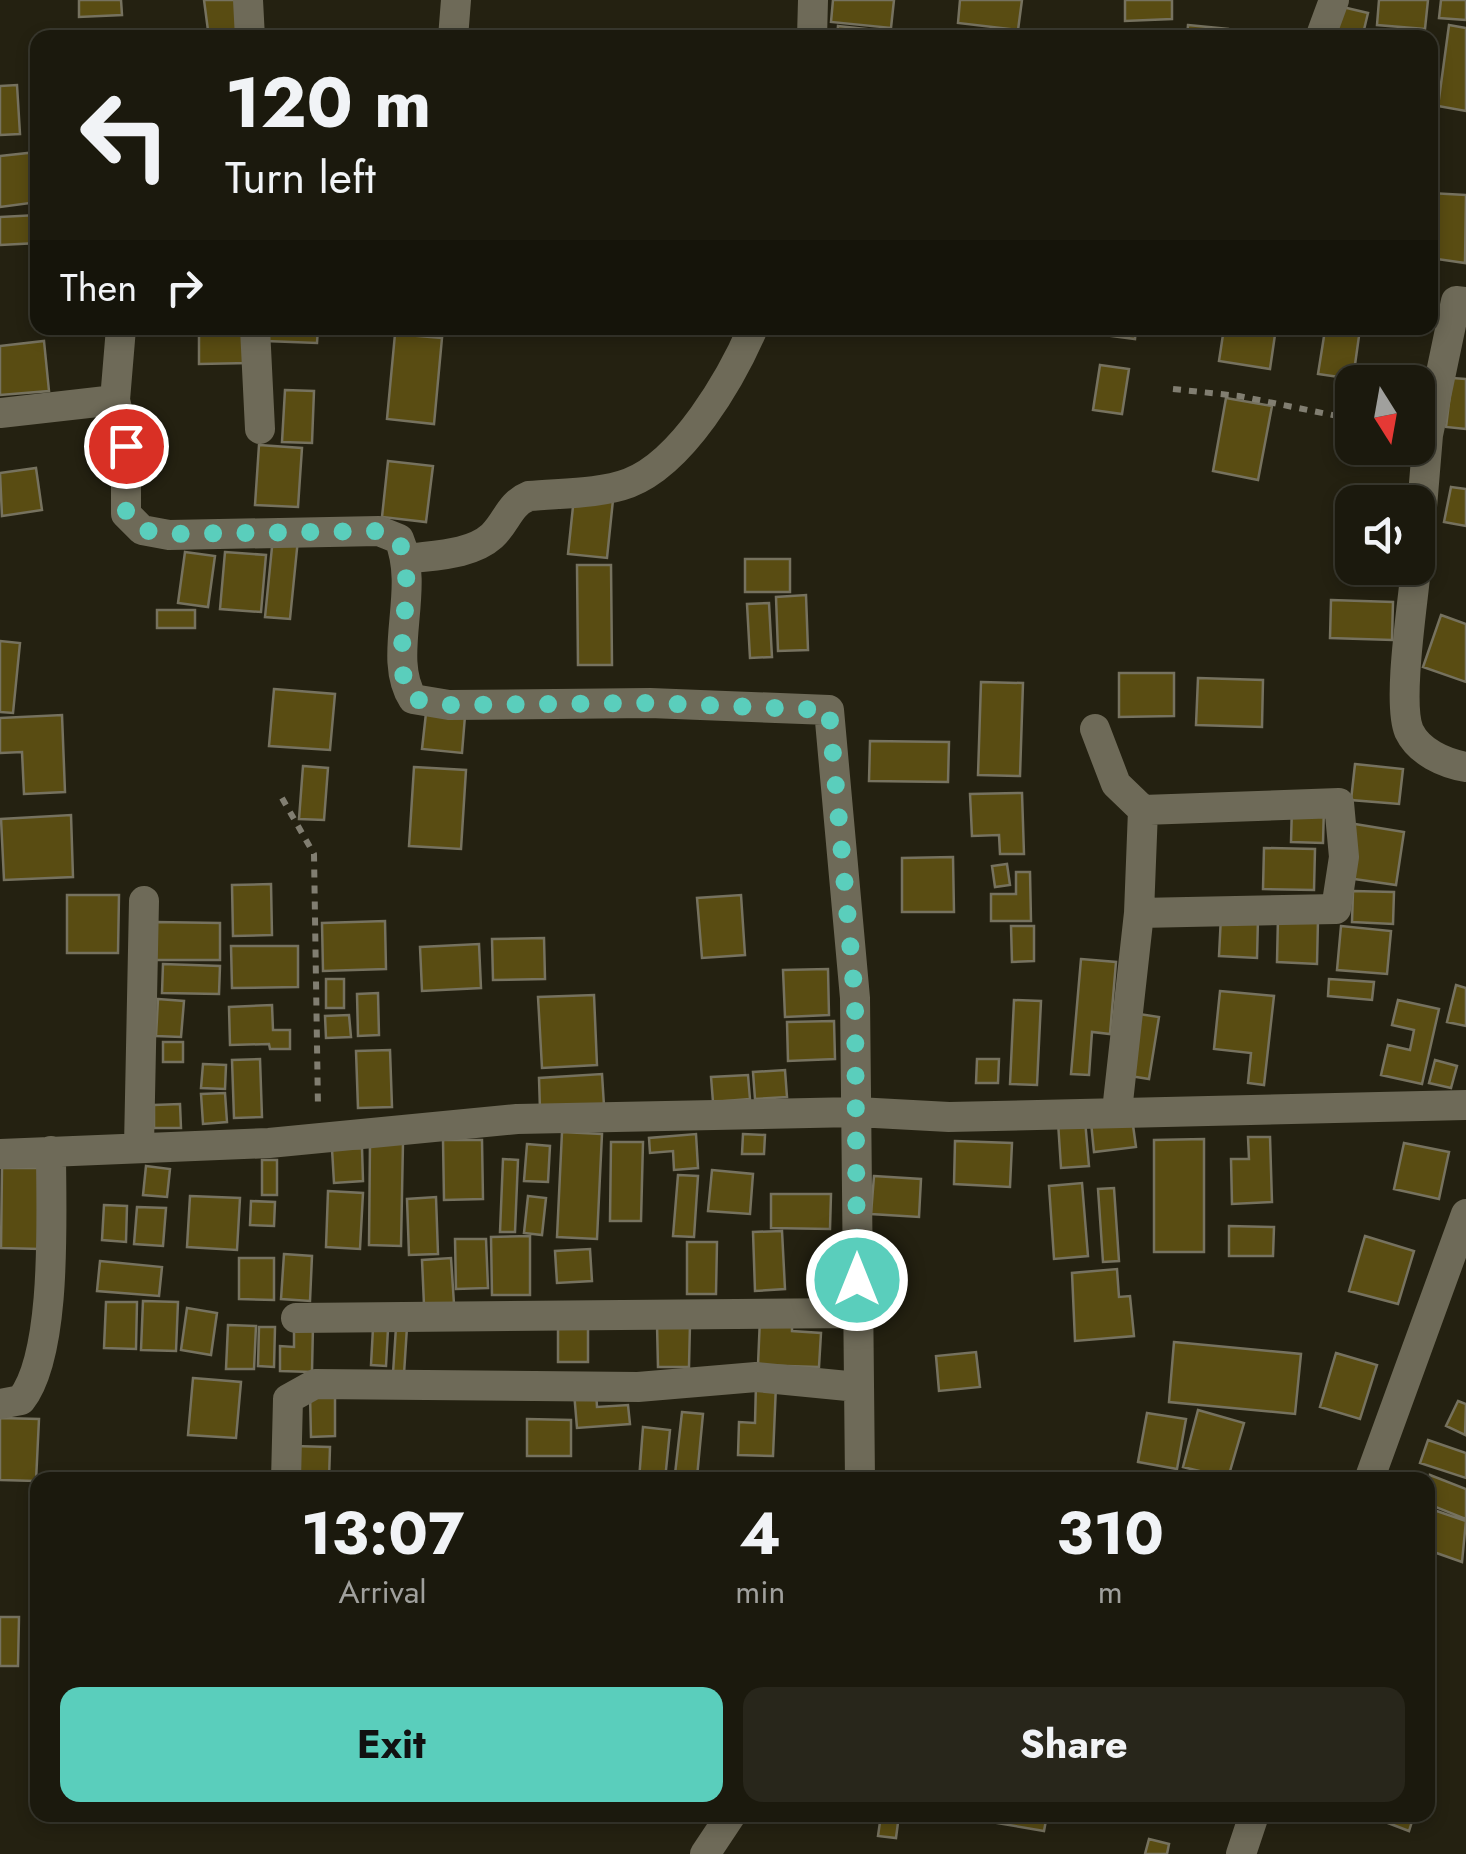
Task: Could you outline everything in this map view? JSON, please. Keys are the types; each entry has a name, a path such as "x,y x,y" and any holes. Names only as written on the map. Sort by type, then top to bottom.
{"street":[{"path":"248,0 250,30"},
{"path":"454,30 456,0"},
{"path":"812,30 813,0"},
{"path":"1323,30 1334,0"},
{"path":"1424,485 1428,435 1451,300"},
{"path":"120,335 115,400 126,446 126,514 142,530 168,534 378,531 398,539 408,560 402,682 412,699 449,705 650,703 829,710 855,998 860,1472"},
{"path":"256,335 260,428"},
{"path":"408,560 483,543 495,534 516,501 529,496 624,485 648,474 707,411 749,335"},
{"path":"0,414 115,400"},
{"path":"1415,585 1406,689 1408,729 1424,750 1466,767"},
{"path":"1096,730 1116,784 1143,810 1339,802 1344,856 1336,909 1140,913"},
{"path":"1117,1111 1140,913 1143,810"},
{"path":"139,1146 144,901"},
{"path":"0,1154 318,1138 516,1118 857,1112 949,1117 1466,1104"},
{"path":"0,1404 21,1400 34,1384 51,1270 51,1152"},
{"path":"1372,1472 1466,1214"},
{"path":"296,1318 857,1313"},
{"path":"286,1472 288,1399 315,1384 638,1387 756,1377 858,1387"},
{"path":"705,1854 727,1822"},
{"path":"1241,1854 1252,1822"}],"path":[{"path":"1173,390 1239,396 1335,416"},
{"path":"282,798 314,854 318,1138"}],"building":[{"path":"79,0 121,0 122,15 79,17"},
{"path":"204,0 242,0 247,30 208,30"},
{"path":"833,0 894,0 891,28 831,22"},
{"path":"960,0 1022,0 1018,30 958,23"},
{"path":"1125,0 1172,0 1172,19 1125,21"},
{"path":"1379,0 1428,0 1425,29 1377,25"},
{"path":"1441,0 1466,0 1466,20 1439,18"},
{"path":"1334,5 1368,13 1364,30 1329,30"},
{"path":"1188,25 1228,29 1228,30 1188,30"},
{"path":"1449,25 1466,28 1466,111 1438,106"},
{"path":"838,26 876,30 838,30"},
{"path":"17,85 20,134 0,135 0,86"},
{"path":"30,153 30,203 0,207 0,156"},
{"path":"1438,193 1466,195 1465,263 1438,259"},
{"path":"30,215 30,243 0,245 0,217"},
{"path":"199,335 250,335 250,363 199,364"},
{"path":"266,335 318,335 317,343 266,341"},
{"path":"395,335 442,338 434,424 387,419"},
{"path":"1104,335 1135,335 1135,339"},
{"path":"1223,335 1275,335 1270,369 1219,361"},
{"path":"1324,335 1359,336 1355,365 1335,365 1335,376 1318,374"},
{"path":"44,341 49,391 0,395 0,346"},
{"path":"1100,365 1129,369 1122,414 1093,410"},
{"path":"1452,378 1466,379 1466,429 1446,427"},
{"path":"285,390 314,391 312,443 282,442"},
{"path":"1226,398 1272,406 1258,480 1213,471"},
{"path":"259,445 302,448 298,507 255,505"},
{"path":"388,461 433,466 426,522 382,517"},
{"path":"36,468 42,510 2,516 0,473"},
{"path":"1451,487 1466,489 1466,526 1444,522"},
{"path":"574,497 613,500 607,558 568,554"},
{"path":"273,537 298,539 290,619 265,617"},
{"path":"185,552 215,556 208,607 178,603"},
{"path":"225,552 266,555 261,612 220,609"},
{"path":"745,559 790,559 790,592 745,592"},
{"path":"577,565 611,565 612,665 578,665"},
{"path":"806,595 808,650 778,651 776,597"},
{"path":"1331,600 1393,602 1392,640 1330,638"},
{"path":"769,603 772,657 750,658 747,604"},
{"path":"157,610 195,610 195,628 157,628"},
{"path":"1441,615 1466,624 1466,682 1423,667"},
{"path":"0,641 20,643 13,713 0,712"},
{"path":"1119,673 1174,673 1174,716 1119,717"},
{"path":"1198,678 1263,680 1262,727 1196,725"},
{"path":"981,682 1023,683 1020,776 978,775"},
{"path":"274,689 335,694 330,750 269,746"},
{"path":"426,713 465,716 462,753 422,749"},
{"path":"62,715 65,792 24,794 22,752 0,753 0,718"},
{"path":"870,741 949,742 948,782 869,781"},
{"path":"1355,764 1403,769 1399,804 1351,800"},
{"path":"303,766 328,768 324,820 299,819"},
{"path":"414,767 466,770 461,849 409,846"},
{"path":"1022,793 1024,854 1000,854 999,835 972,836 970,794"},
{"path":"1292,806 1324,806 1323,843 1291,842"},
{"path":"71,815 73,877 4,880 1,819"},
{"path":"1355,824 1404,832 1396,885 1347,878"},
{"path":"1264,848 1315,849 1314,890 1263,889"},
{"path":"953,857 954,912 902,912 902,858"},
{"path":"1007,864 1010,885 995,887 992,866"},
{"path":"1016,872 1030,872 1031,921 991,921 991,894 1016,894"},
{"path":"271,884 272,935 233,936 232,885"},
{"path":"1353,891 1394,892 1393,924 1352,922"},
{"path":"67,895 119,895 118,953 67,953"},
{"path":"741,895 745,955 702,958 697,898"},
{"path":"1221,916 1258,918 1257,958 1219,956"},
{"path":"1278,917 1318,919 1317,964 1277,962"},
{"path":"385,921 386,969 323,971 322,923"},
{"path":"155,922 220,923 220,960 155,960"},
{"path":"1011,926 1034,926 1034,961 1012,962"},
{"path":"1341,926 1391,931 1387,974 1337,970"},
{"path":"544,938 545,979 493,980 492,939"},
{"path":"479,944 481,988 422,991 420,947"},
{"path":"231,946 298,946 298,987 232,988"},
{"path":"1081,959 1116,962 1110,1034 1092,1032 1089,1075 1071,1074"},
{"path":"163,964 220,966 219,994 162,993"},
{"path":"828,969 829,1015 785,1017 783,970"},
{"path":"326,979 344,979 344,1008 326,1008"},
{"path":"1329,979 1374,982 1372,1000 1328,996"},
{"path":"1456,985 1466,988 1466,1026 1447,1022"},
{"path":"1220,991 1274,996 1264,1085 1248,1083 1251,1053 1214,1049"},
{"path":"378,993 379,1035 358,1036 357,994"},
{"path":"594,995 597,1065 542,1068 538,997"},
{"path":"158,999 184,1001 181,1037 156,1036"},
{"path":"1014,1000 1041,1001 1037,1085 1010,1084"},
{"path":"1398,1000 1439,1009 1422,1084 1381,1075 1388,1045 1410,1050 1414,1030 1392,1025"},
{"path":"272,1005 273,1030 290,1030 290,1049 270,1049 269,1044 230,1045 229,1007"},
{"path":"1139,1014 1159,1017 1149,1079 1130,1076"},
{"path":"349,1015 351,1037 326,1038 325,1016"},
{"path":"834,1021 835,1059 788,1061 787,1022"},
{"path":"163,1042 183,1042 183,1062 163,1062"},
{"path":"390,1050 392,1107 358,1108 356,1051"},
{"path":"260,1059 262,1117 234,1118 232,1060"},
{"path":"977,1059 999,1059 998,1083 976,1083"},
{"path":"1435,1060 1457,1066 1451,1088 1429,1083"},
{"path":"203,1064 226,1065 225,1089 201,1088"},
{"path":"785,1070 787,1097 755,1099 753,1072"},
{"path":"602,1074 604,1106 540,1110 539,1078"},
{"path":"748,1075 750,1099 713,1102 711,1077"},
{"path":"225,1093 227,1122 203,1124 201,1094"},
{"path":"180,1104 181,1128 154,1128 154,1105"},
{"path":"1132,1118 1136,1147 1094,1152 1091,1122"},
{"path":"1085,1120 1089,1166 1061,1168 1058,1122"},
{"path":"562,1132 602,1134 597,1239 557,1237"},
{"path":"696,1134 698,1168 674,1170 673,1151 650,1153 649,1138"},
{"path":"743,1134 765,1135 764,1154 742,1154"},
{"path":"1248,1137 1270,1137 1272,1202 1232,1204 1231,1159 1249,1159"},
{"path":"1204,1139 1204,1252 1154,1252 1154,1140"},
{"path":"443,1140 482,1140 483,1199 444,1200"},
{"path":"955,1141 1012,1143 1010,1187 954,1184"},
{"path":"370,1142 403,1142 401,1246 369,1245"},
{"path":"611,1142 643,1142 641,1221 610,1221"},
{"path":"1404,1143 1449,1152 1439,1199 1394,1189"},
{"path":"527,1144 550,1146 548,1182 524,1181"},
{"path":"362,1148 363,1181 334,1183 332,1149"},
{"path":"503,1159 518,1160 515,1232 500,1232"},
{"path":"262,1160 277,1160 277,1195 262,1195"},
{"path":"146,1166 170,1169 167,1197 143,1195"},
{"path":"2,1168 42,1168 41,1249 1,1248"},
{"path":"712,1170 753,1174 750,1214 708,1211"},
{"path":"678,1175 698,1176 694,1237 673,1236"},
{"path":"874,1176 921,1179 919,1217 871,1214"},
{"path":"1082,1183 1088,1256 1054,1259 1049,1186"},
{"path":"1114,1188 1119,1261 1103,1262 1098,1189"},
{"path":"328,1191 363,1193 360,1249 326,1247"},
{"path":"771,1194 831,1194 830,1229 771,1228"},
{"path":"190,1196 240,1198 237,1250 187,1247"},
{"path":"528,1196 546,1198 542,1235 524,1233"},
{"path":"436,1197 438,1254 409,1255 407,1199"},
{"path":"251,1201 275,1202 274,1226 250,1225"},
{"path":"104,1205 127,1206 126,1242 102,1240"},
{"path":"137,1207 166,1208 163,1246 134,1244"},
{"path":"1229,1226 1274,1227 1273,1256 1229,1256"},
{"path":"782,1231 785,1289 755,1291 753,1232"},
{"path":"530,1236 530,1295 492,1295 491,1237"},
{"path":"1365,1236 1414,1251 1398,1304 1349,1291"},
{"path":"455,1239 486,1239 488,1288 456,1289"},
{"path":"687,1242 717,1242 716,1294 687,1294"},
{"path":"590,1249 592,1281 557,1283 555,1251"},
{"path":"284,1254 312,1256 310,1301 281,1299"},
{"path":"239,1258 274,1258 274,1300 239,1299"},
{"path":"451,1258 454,1304 424,1305 422,1260"},
{"path":"100,1261 162,1267 159,1296 97,1291"},
{"path":"1117,1269 1119,1297 1130,1296 1134,1336 1075,1341 1072,1273"},
{"path":"143,1301 178,1302 176,1351 141,1350"},
{"path":"106,1302 137,1302 136,1349 104,1348"},
{"path":"187,1308 217,1313 211,1355 181,1350"},
{"path":"760,1318 792,1320 792,1331 821,1333 819,1367 758,1365"},
{"path":"558,1320 588,1320 588,1362 558,1362"},
{"path":"657,1324 690,1324 689,1367 658,1367"},
{"path":"228,1325 256,1326 254,1369 226,1369"},
{"path":"294,1325 313,1325 312,1372 280,1371 280,1346 294,1347"},
{"path":"259,1327 275,1327 274,1367 258,1366"},
{"path":"396,1327 407,1327 404,1374 393,1373"},
{"path":"373,1328 388,1329 386,1366 371,1365"},
{"path":"1174,1342 1301,1354 1295,1414 1169,1402"},
{"path":"976,1352 980,1387 939,1391 936,1356"},
{"path":"1336,1353 1377,1365 1360,1419 1320,1407"},
{"path":"193,1378 241,1382 236,1438 188,1435"},
{"path":"756,1383 776,1385 773,1456 738,1455 739,1422 755,1423"},
{"path":"596,1390 597,1407 628,1405 630,1424 577,1428 574,1392"},
{"path":"335,1393 335,1436 311,1437 310,1394"},
{"path":"1458,1401 1466,1404 1465,1435 1446,1426"},
{"path":"1198,1410 1244,1423 1230,1472 1183,1467"},
{"path":"682,1412 703,1414 697,1472 675,1472"},
{"path":"1147,1413 1186,1419 1177,1469 1138,1462"},
{"path":"0,1418 39,1419 36,1472 30,1472 30,1481 0,1480"},
{"path":"527,1419 571,1420 571,1456 527,1456"},
{"path":"643,1427 670,1430 666,1472 640,1472"},
{"path":"1428,1440 1466,1453 1466,1478 1420,1463"},
{"path":"293,1446 330,1447 329,1472 292,1472"},
{"path":"1435,1477 1466,1489 1466,1519 1435,1507"},
{"path":"1435,1510 1466,1521 1462,1562 1435,1552"},
{"path":"0,1617 19,1617 18,1666 0,1666"},
{"path":"880,1822 898,1822 896,1838 878,1836"},
{"path":"997,1822 1046,1822 1044,1831"},
{"path":"1385,1822 1412,1822 1409,1831"},
{"path":"1149,1839 1169,1844 1167,1854 1145,1854"}],"route":[{"path":"126,446 126,514 142,530 168,534 378,531 398,539 408,560 409,592 402,682 412,699 449,705 650,703 829,710 855,998 857,1280"}]}
